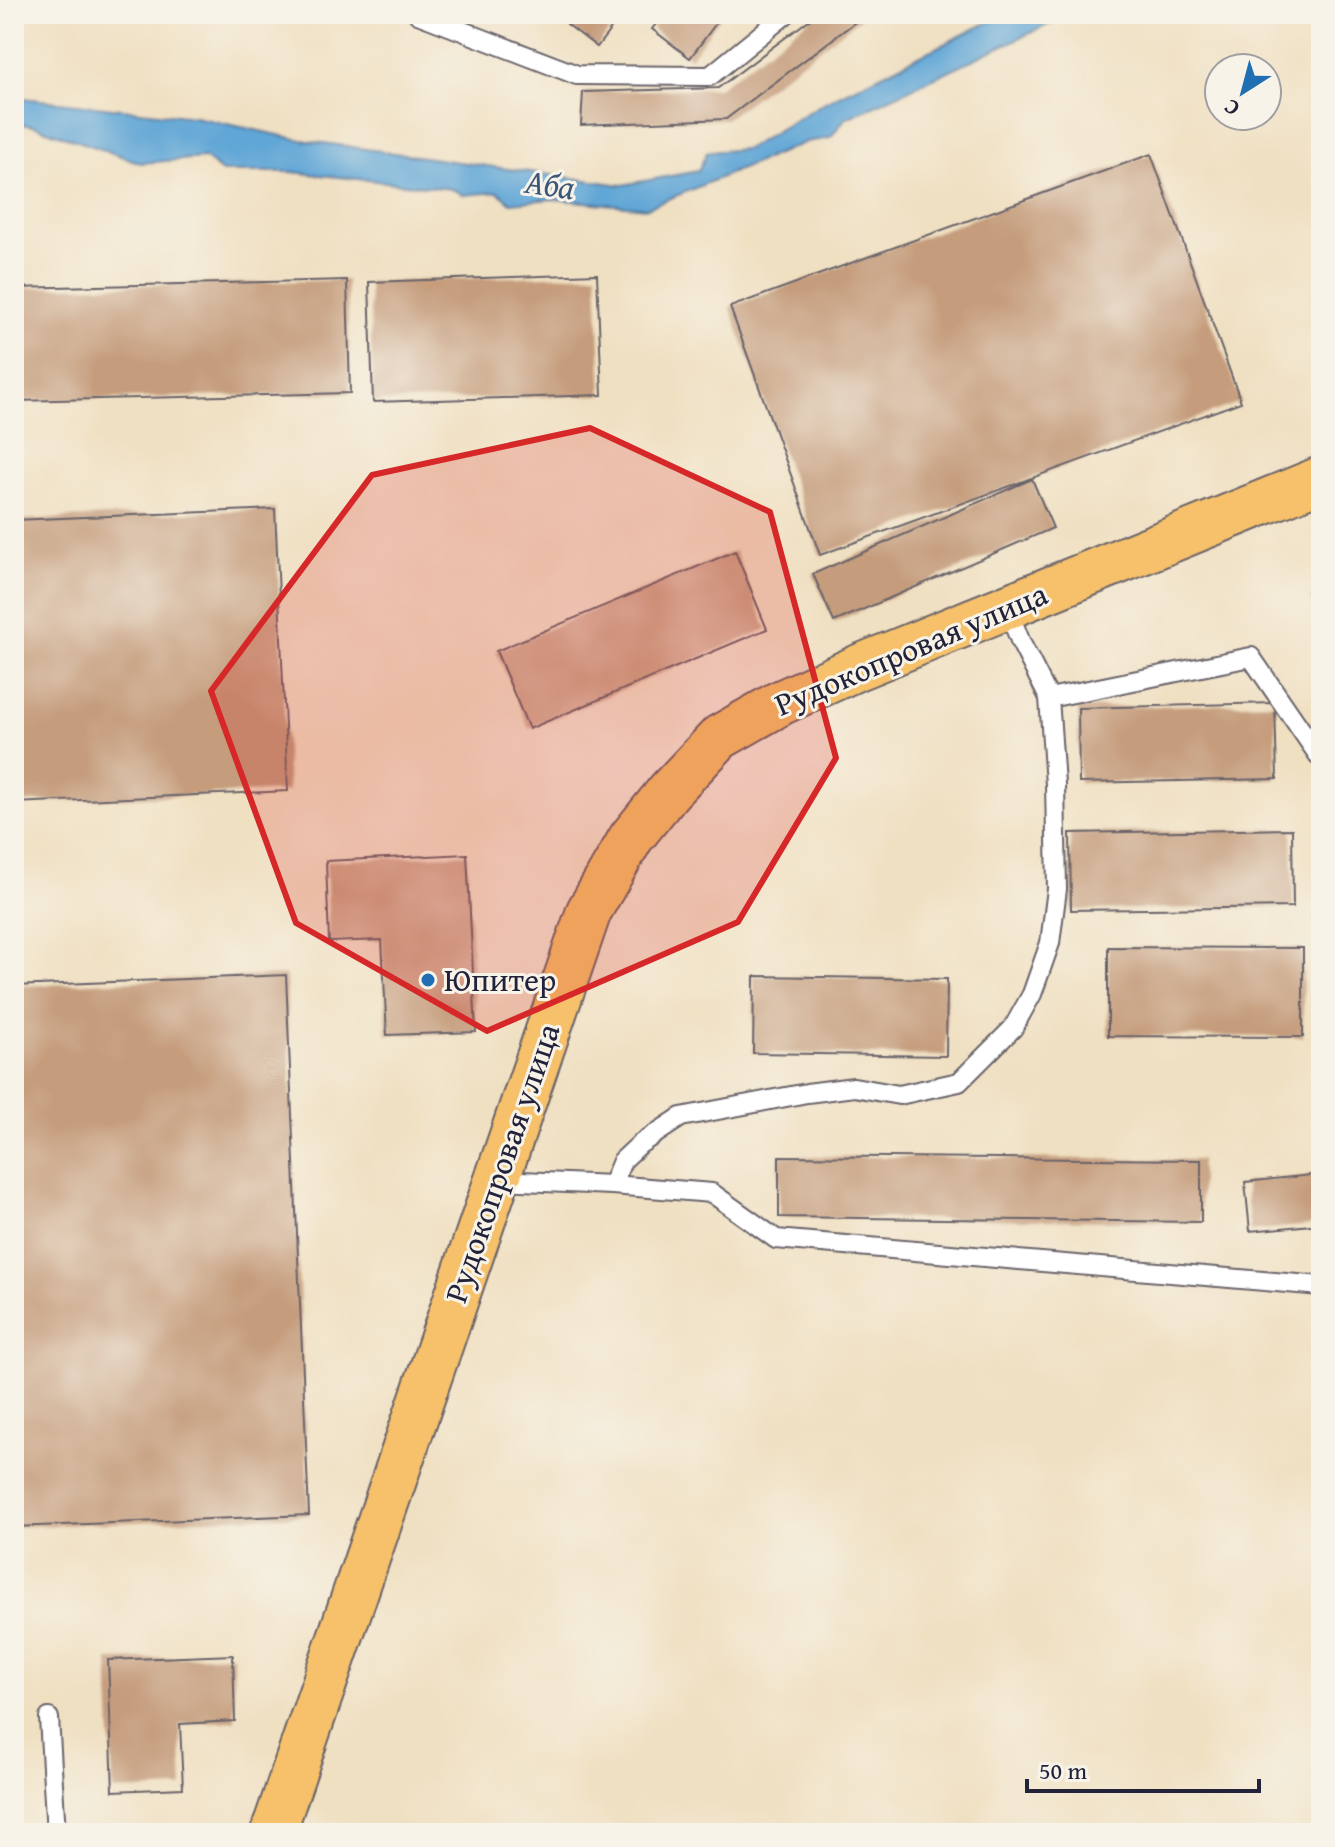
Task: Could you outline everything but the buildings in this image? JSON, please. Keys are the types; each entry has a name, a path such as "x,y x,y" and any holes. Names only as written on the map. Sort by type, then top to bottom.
{"main road":[{"name":"Рудокопровая улица","path":"273,1833 589,911 631,838 669,791 720,737 780,703 859,667 1321,479"}],"lane":[{"path":"418,14 577,75 695,76 710,76 786,14"},
{"path":"612,1185 622,1161 640,1144 681,1117 854,1087 899,1095 959,1082 1013,1028 1032,994 1050,943 1057,889 1049,698 1007,607"},
{"path":"1049,698 1251,657 1321,759"},
{"path":"497,1180 712,1193 776,1239 1321,1286"},
{"path":"49,1718 56,1833"}],"highlighted area":[{"path":"590,428 770,512 836,758 738,922 487,1031 296,923 211,691 372,475"}],"water":[{"name":"Аба","path":"1005,14 1071,14 845,119 830,138 806,142 647,208 552,199 511,203 498,192 464,195 452,189 291,172 222,172 204,158 141,163 35,126 14,123 14,97 195,117 302,140 622,185 698,171 707,152 746,149 829,100"}],"place":[{"name":"Юпитер","path":"428,980"}]}
